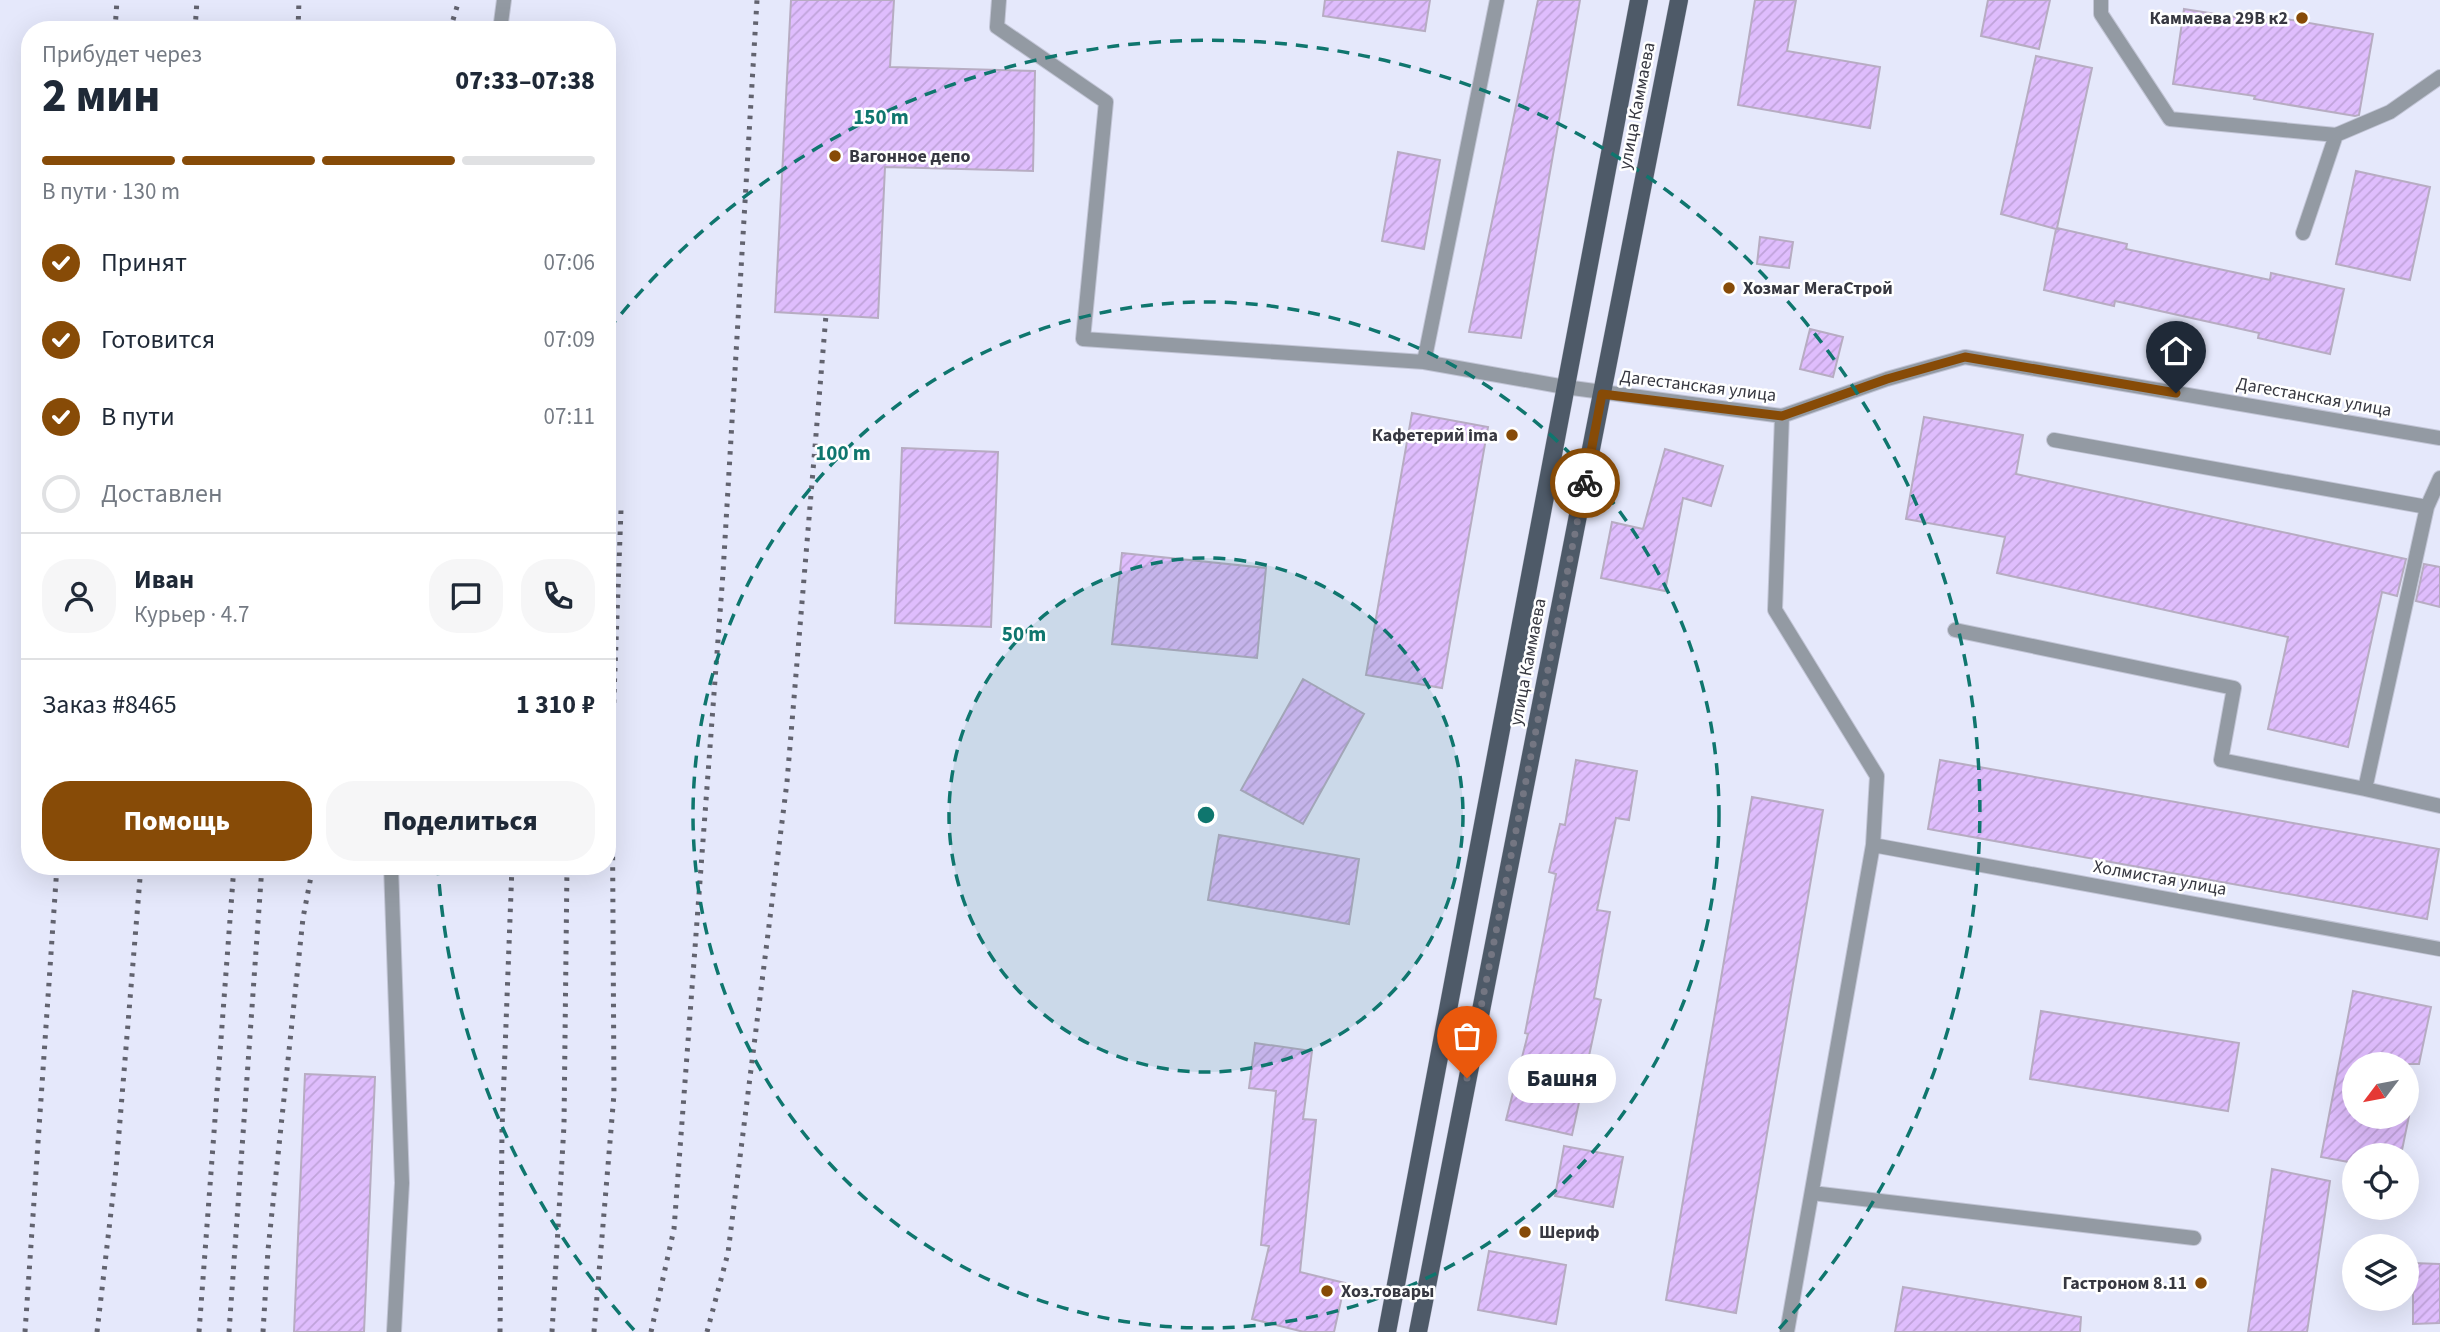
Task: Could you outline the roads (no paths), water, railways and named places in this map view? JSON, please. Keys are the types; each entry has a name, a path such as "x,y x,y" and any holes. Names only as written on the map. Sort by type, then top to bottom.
{"main road":[{"name":"улица Каммаева","path":"1387,1332 1639,0"},
{"name":"улица Каммаева","path":"1418,1332 1679,0"}],"street":[{"path":"502,21 505,0"},
{"name":"Дагестанская улица","path":"999,0 997,27 1106,102 1083,339 1424,362 1602,394 1782,416 1887,379 1965,357 2440,438"},
{"path":"1424,362 1497,0"},
{"path":"2101,0 2101,13 2170,119 2336,135 2390,112 2440,77"},
{"path":"2303,233 2336,135"},
{"path":"1782,416 1775,610 1877,776 1873,845 1787,1332"},
{"path":"2054,440 2427,507"},
{"path":"2365,789 2427,507 2440,478"},
{"path":"1955,630 2234,688 2221,760 2440,806"},
{"name":"Холмистая улица","path":"1873,845 2440,949"},
{"path":"391,875 402,1183 394,1332"},
{"path":"1812,1193 2194,1238"}],"railway":[{"path":"116,21 117,0"},
{"path":"196,21 197,0"},
{"path":"298,21 299,0"},
{"path":"453,21 459,0"},
{"path":"651,1332 674,1229 723,573 757,0"},
{"path":"707,1332 728,1253 787,782 826,315"},
{"path":"616,643 621,510"},
{"path":"25,1332 56,875"},
{"path":"97,1332 116,1169 140,875"},
{"path":"199,1332 233,875"},
{"path":"229,1332 261,875"},
{"path":"263,1332 268,1250 303,918 311,875"},
{"path":"500,1332 502,1130 512,875"},
{"path":"552,1332 564,1125 567,875"},
{"path":"594,1332 614,1094 613,875"}],"place":[{"name":"Каммаева 29В к2","path":"2302,18"},
{"name":"Вагонное депо","path":"835,156"},
{"name":"Хозмаг МегаСтрой","path":"1729,288"},
{"name":"Кафетерий ima","path":"1512,435"},
{"name":"Башня","path":"1467,1078"},
{"name":"Шериф","path":"1525,1232"},
{"name":"Гастроном 8.11","path":"2201,1283"},
{"name":"Хоз.товары","path":"1327,1291"}]}
